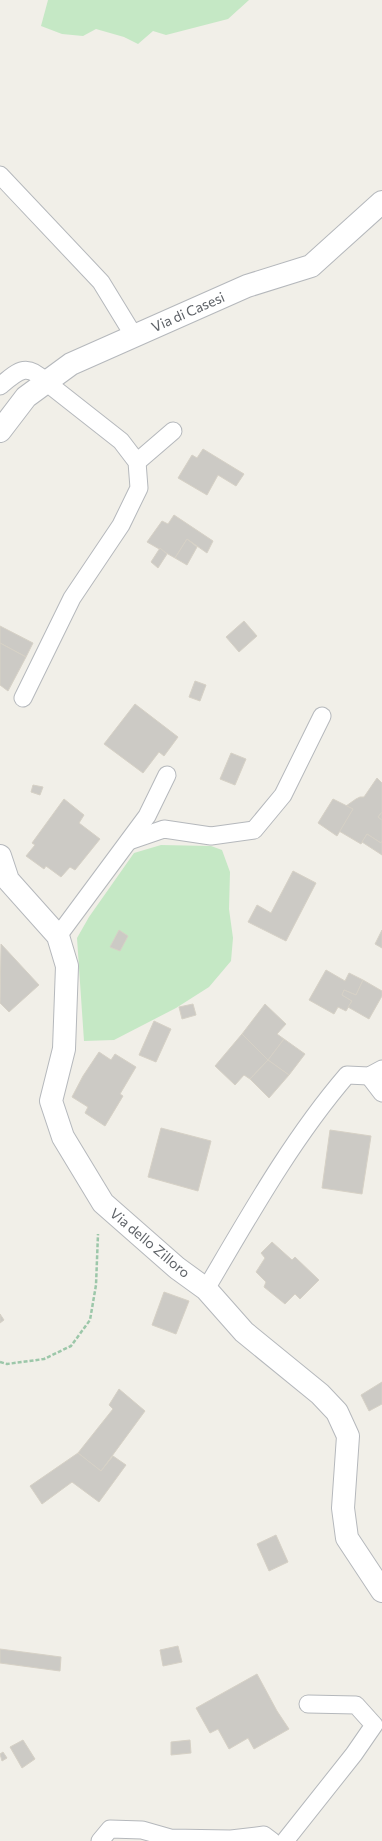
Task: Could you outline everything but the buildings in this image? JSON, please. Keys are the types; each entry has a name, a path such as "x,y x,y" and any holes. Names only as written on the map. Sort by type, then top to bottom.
{"street":[{"name":"Via di Casesi","path":"0,431 26,398 71,364 247,286 311,266 382,202"},
{"name":"Via dello Zilloro","path":"0,856 8,880 58,936 67,966 64,1049 51,1100 63,1137 102,1202 177,1268 206,1289 244,1332 320,1394 336,1412 348,1436 343,1508 347,1538 382,1591"}],"lane":[{"path":"0,175 101,282 134,336"},
{"path":"0,386 17,371 27,369 38,373 46,382 121,441 137,462 139,488 121,525 72,598 23,698"},
{"path":"137,462 173,431"},
{"path":"129,841 164,829 211,836 254,830 282,795 322,716"},
{"path":"58,936 147,816 167,776"},
{"path":"206,1289 258,1201 327,1099 347,1075 376,1072 382,1093"},
{"path":"285,1841 354,1754 374,1725 356,1705 308,1704"},
{"path":"100,1841 110,1829 142,1830 170,1838 231,1839 264,1835 272,1841"}],"path":[{"path":"0,1362 7,1364 44,1359 71,1346 90,1320 96,1285 99,1225 102,1202"}],"green space":[{"path":"48,0 249,0 228,19 166,35 153,31 138,44 124,37 96,29 83,36 62,34 41,26"},
{"path":"161,845 211,846 222,850 230,872 229,909 233,938 231,961 209,987 176,1008 114,1040 84,1041 77,938 89,917 134,853"}]}
